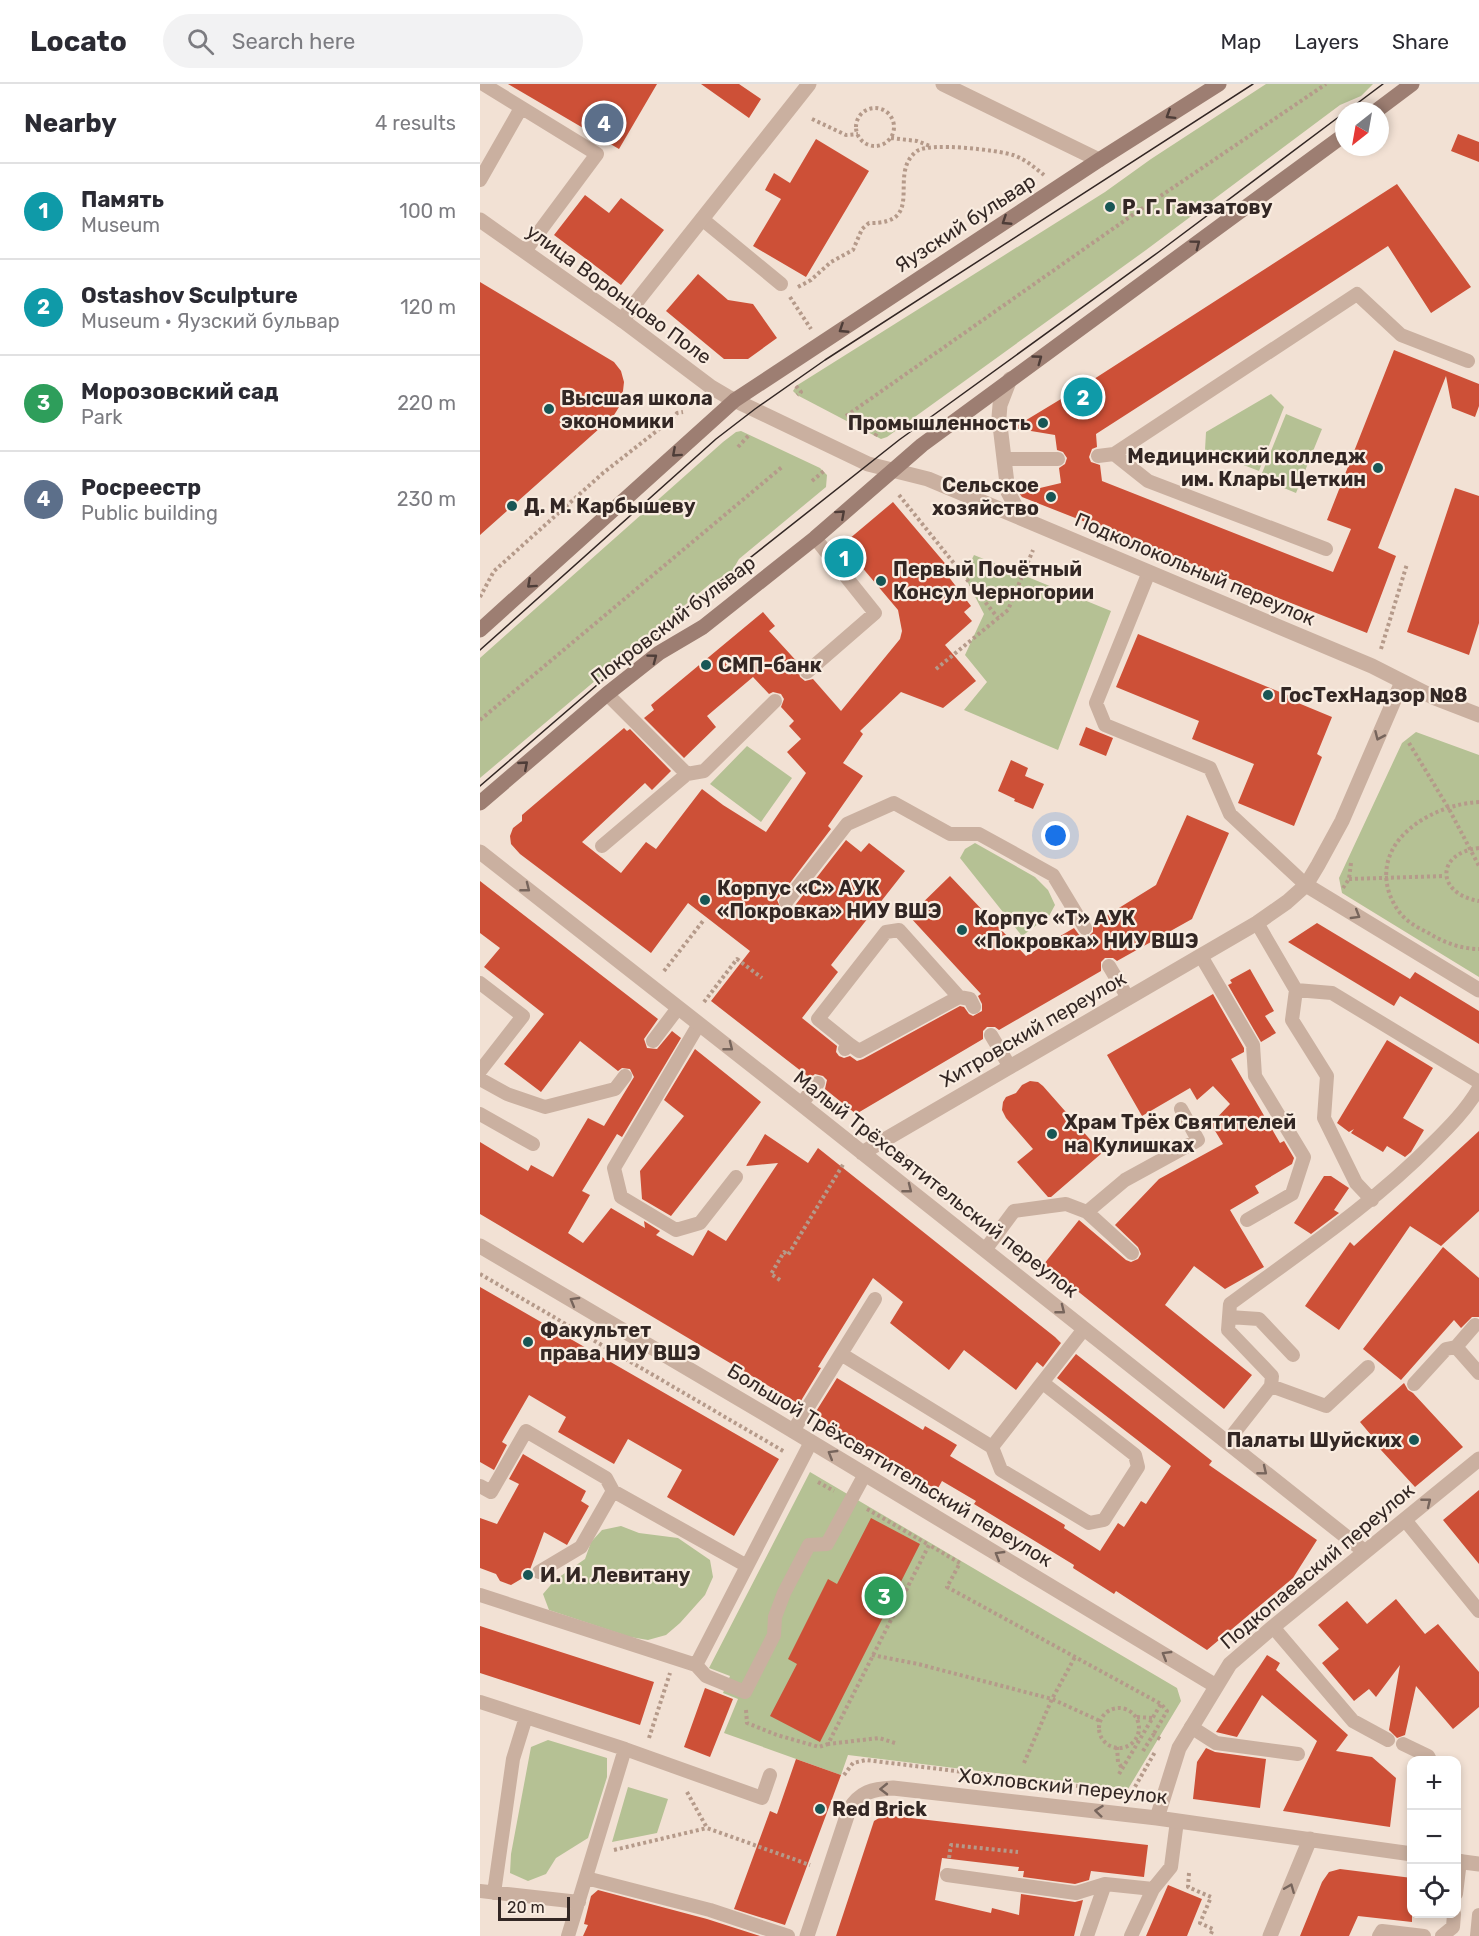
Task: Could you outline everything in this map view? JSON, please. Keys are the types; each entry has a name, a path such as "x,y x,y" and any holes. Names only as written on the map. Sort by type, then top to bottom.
{"main road":[{"name":"Яузский бульвар","path":"735,400 1099,160 1219,84"},
{"path":"1388,102 1412,84"},
{"path":"891,470 1010,379 1335,142"},
{"path":"480,630 735,400"},
{"name":"Покровский бульвар","path":"480,803 607,694 659,653 703,627 815,538 891,470"}],"street":[{"path":"622,320 809,84"},
{"path":"943,84 1099,160"},
{"name":"улица Воронцово Поле","path":"481,222 622,320 711,387 848,456 891,470"},
{"path":"1010,379 1000,405 999,417 1008,492 1017,509 1032,524"},
{"name":"Подколокольный переулок","path":"891,470 928,479 1372,666 1435,698 1479,715"},
{"name":"Хитровский переулок","path":"862,1153 1201,956 1287,903 1306,885 1342,821 1402,682"},
{"name":"Малый Трёхсвятительский переулок","path":"480,852 1364,1551"},
{"path":"1306,885 1479,990"},
{"name":"Большой Трёхсвятительский переулок","path":"480,1246 794,1431 1216,1686"},
{"name":"Подкопаевский переулок","path":"1157,1818 1173,1761 1191,1727 1236,1657 1479,1459"},
{"name":"Хохловский переулок","path":"807,1936 849,1810 861,1795 874,1789 892,1788 1157,1818 1407,1853"},
{"path":"1270,1936 1310,1839"},
{"path":"1461,1861 1479,1864"}],"lane":[{"path":"483,84 597,154 525,251"},
{"path":"480,180 521,108"},
{"path":"702,219 784,288"},
{"path":"1098,456 1114,454 1357,294 1401,335 1468,361"},
{"path":"1114,454 1148,481 1326,549"},
{"path":"1005,459 1058,459"},
{"path":"807,672 875,613 815,538"},
{"path":"1149,572 1096,703 1105,725 1210,768 1230,814 1306,885"},
{"path":"607,694 687,774"},
{"path":"602,846 687,774 704,771 775,701"},
{"path":"786,902 847,824 894,803 950,834 980,834 1053,875 1085,928"},
{"path":"1257,923 1296,990 1292,1020 1327,1076 1324,1118 1356,1183 1372,1200"},
{"path":"960,997 859,1051 846,1047 818,1019 886,932 898,930 960,997 970,999 974,1007"},
{"path":"1201,956 1253,1045 1255,1076 1304,1157 1292,1194 1247,1220"},
{"path":"1109,966 1128,998"},
{"path":"480,983 523,1016 480,1071"},
{"path":"1296,990 1332,993 1479,1082"},
{"path":"653,1041 678,1008"},
{"path":"699,1024 614,1168 621,1197 676,1230 700,1223 736,1177"},
{"path":"991,1035 1010,1066"},
{"path":"480,1079 507,1094 545,1107 615,1089 625,1077"},
{"path":"801,1104 818,1083"},
{"path":"1227,1442 1271,1386 1272,1376 1228,1330 1230,1304 1372,1200 1414,1163 1466,1110 1479,1088"},
{"path":"1087,1212 1125,1180 1198,1140 1181,1109"},
{"path":"480,1114 533,1144"},
{"path":"985,1250 1014,1211 1066,1204 1087,1212 1132,1253"},
{"path":"794,1431 875,1299"},
{"path":"1229,1317 1259,1319 1293,1355"},
{"path":"1414,1384 1446,1349 1456,1347 1475,1325"},
{"path":"992,1447 1084,1329"},
{"path":"1456,1347 1479,1373"},
{"path":"841,1354 992,1447 1001,1470 1089,1524 1104,1520 1138,1467 1135,1455 1042,1383"},
{"path":"1271,1386 1326,1406 1368,1367"},
{"path":"480,1486 491,1492 526,1431 606,1478 613,1491 747,1566"},
{"path":"696,1665 811,1442"},
{"path":"480,1595 696,1665 706,1676 745,1692 774,1635 776,1617 784,1593 808,1545 827,1544 865,1474"},
{"path":"539,1572 581,1547 613,1491"},
{"path":"1405,1520 1479,1611"},
{"path":"1273,1627 1353,1721 1388,1740"},
{"path":"480,1702 626,1749 762,1798 770,1775"},
{"path":"526,1717 513,1759 487,1892 579,1902"},
{"path":"1191,1727 1216,1743 1299,1754"},
{"path":"1403,1744 1428,1756"},
{"path":"568,1936 626,1749"},
{"path":"1131,1936 1153,1889 1171,1867 1177,1821"},
{"path":"947,1875 1076,1893 1105,1884 1153,1889"},
{"path":"586,1878 710,1910 788,1936"},
{"path":"1087,1936 1105,1884"},
{"path":"1477,1936 1479,1915"},
{"path":"1442,1936 1452,1927 1453,1918"},
{"path":"1379,1936 1382,1931 1424,1936"}],"path":[{"path":"846,416 1134,214 1326,84"},
{"path":"876,108 885,111 894,124 894,133 891,138 883,145 874,147 866,144 858,134 857,122 861,114 868,109 876,108"},
{"path":"812,119 846,135 858,134"},
{"path":"891,138 917,141 931,146 1013,155 1029,163 1044,176"},
{"path":"811,329 784,288 811,280 831,262 853,250 862,229 869,223 882,223 896,217 902,210 905,195 903,178 907,165 918,151 931,146"},
{"path":"796,386 801,392 797,395"},
{"path":"480,597 494,571 603,473 677,413 683,412"},
{"path":"738,447 750,434"},
{"path":"480,720 782,467"},
{"path":"812,481 824,471"},
{"path":"899,495 998,618"},
{"path":"936,669 1008,610 1033,550"},
{"path":"1372,666 1383,644 1407,564"},
{"path":"1408,743 1449,809 1479,866"},
{"path":"1479,802 1449,809 1422,819 1404,833 1389,854 1385,878 1390,899 1406,920 1448,944 1479,949"},
{"path":"1479,848 1458,854 1449,862 1445,876 1449,886 1456,893 1467,899 1479,901"},
{"path":"1340,894 1348,879 1351,863"},
{"path":"1348,879 1445,876"},
{"path":"664,971 703,921"},
{"path":"704,1002 737,959 762,978"},
{"path":"904,1155 912,1161"},
{"path":"780,1280 771,1274 784,1252 788,1255 845,1162"},
{"path":"868,1510 960,1563 947,1587 1161,1704 1167,1711 1143,1751"},
{"path":"828,1744 929,1545"},
{"path":"872,1655 918,1664 1052,1699 1100,1721"},
{"path":"1024,1763 1052,1699 1075,1657"},
{"path":"656,1716 666,1684"},
{"path":"745,1692 747,1723 777,1735 819,1747 879,1738 895,1743"},
{"path":"1119,1774 1161,1704"},
{"path":"1117,1708 1132,1712 1137,1717 1139,1732 1136,1740 1129,1745 1118,1747 1106,1743 1101,1737 1100,1721 1110,1710 1117,1708"},
{"path":"1137,1717 1152,1718"},
{"path":"1153,1735 1162,1741"},
{"path":"1118,1747 1118,1762 1122,1768"},
{"path":"844,1775 853,1763 866,1760 1135,1793"},
{"path":"672,1766 707,1828"},
{"path":"593,1855 707,1828 811,1865"},
{"path":"949,1858 951,1845 1018,1851"},
{"path":"1190,1867 1188,1887 1211,1897 1200,1923 1214,1929 1210,1936"}],"green space":[{"path":"1266,84 1373,84 1361,96 1347,102 1335,102 1335,109 1146,250 887,437 881,439 793,391 796,386 1105,192"},
{"path":"1271,394 1284,407 1259,471 1205,450 1206,432"},
{"path":"1286,414 1322,429 1296,493 1260,478"},
{"path":"741,431 820,468 827,475 826,487 739,559 732,571 711,583 480,778 480,658 723,442"},
{"path":"974,555 1111,611 1058,750 964,710 987,682 965,655 984,614 964,575"},
{"path":"1416,732 1479,755 1479,977 1342,893 1339,878 1402,743"},
{"path":"747,746 792,778 761,822 710,784"},
{"path":"975,843 1035,877 1048,890 1055,905 1049,916 1022,936 960,858 965,849"},
{"path":"810,1472 1177,1688 1181,1701 1128,1789 848,1755 841,1775 724,1733 738,1699 723,1693 730,1676 709,1668"},
{"path":"621,1526 639,1533 678,1538 710,1560 713,1577 705,1595 666,1635 648,1640 630,1637 549,1610 543,1594 555,1580 585,1559 591,1542 602,1530"},
{"path":"548,1740 607,1758 607,1777 588,1838 556,1858 546,1874 528,1881 510,1873 511,1854 531,1747"},
{"path":"628,1787 668,1799 657,1833 612,1842"}],"building":[{"path":"508,84 657,84 619,149"},
{"path":"701,84 739,84 761,99 749,118"},
{"path":"1458,134 1479,142 1479,162 1451,151"},
{"path":"816,139 869,171 806,277 753,246 781,199 765,190 774,173 790,183"},
{"path":"1397,184 1471,287 1431,313 1388,246 1096,434 1097,447 1092,449 1089,457 1091,462 1100,465 1102,481 1333,572 1351,529 1327,520 1394,350 1479,384 1479,406 1475,417 1452,408 1446,376 1378,548 1396,556 1367,633 1022,497 1019,493 1061,483 1059,468 1065,464 1067,458 1063,452 1057,450 1055,435 1013,428 1094,379"},
{"path":"585,195 609,213 621,198 664,230 621,285 554,235"},
{"path":"698,274 728,300 753,304 777,338 748,359 724,359 666,311"},
{"name":"Высшая школа экономики","path":"480,282 614,362 621,371 624,382 617,406 619,407 611,420 480,535"},
{"path":"1455,488 1479,496 1479,623 1469,655 1407,632"},
{"path":"893,502 949,568 945,572 971,606 964,612 972,621 945,645 976,681 943,708 901,692 860,731 863,734 843,763 863,776 828,826 831,829 777,900 781,909 793,908 846,840 861,852 869,843 905,871 831,965 838,972 802,1018 837,1046 836,1052 839,1056 844,1058 850,1056 857,1061 863,1059 960,1006 973,1016 982,1011 982,1004 978,996 981,994 909,916 950,876 1026,956 1074,928 1080,936 1089,936 1093,932 1093,924 1156,885 1187,815 1229,833 1192,919 1117,961 1113,958 1105,958 1101,962 1101,971 999,1030 995,1027 987,1027 983,1031 983,1039 856,1114 825,1089 827,1080 823,1076 815,1074 810,1078 711,1001 750,951 688,903 651,953 520,854 511,844 510,836 513,828 522,821 522,815 624,728 627,731 630,729 671,771 652,790 645,783 582,842 621,873 646,842 656,849 702,789 766,832 806,773 787,752 801,739 789,726 794,721 781,707 784,699 781,694 773,692 769,694 753,677 707,716 716,727 684,758 644,718 654,710 651,705 763,612 775,626 769,631 801,666 798,670 800,677 805,681 813,679 841,711 900,639 902,631 898,610 855,559 848,565 836,550"},
{"path":"1138,634 1292,697 1291,700 1332,717 1317,754 1322,757 1294,826 1238,803 1254,764 1192,739 1199,721 1116,687"},
{"path":"1086,727 1113,738 1106,756 1079,745"},
{"path":"1011,760 1028,768 1025,776 1044,784 1033,809 998,791"},
{"path":"480,881 658,1019 644,1039 647,1048 657,1049 672,1031 681,1038 622,1137 617,1134 582,1191 590,1195 568,1233 583,1243 611,1208 645,1228 644,1221 660,1231 656,1235 693,1256 708,1230 726,1241 778,1163 746,1166 765,1134 808,1163 818,1148 1055,1337 1061,1343 1043,1367 1037,1362 1016,1390 964,1350 949,1370 890,1323 903,1302 873,1278 818,1367 821,1368 799,1404 480,1214 480,1142 528,1171 531,1165 553,1177 588,1118 604,1126 634,1077 630,1069 622,1068 618,1071 580,1041 541,1092 504,1064 544,1014 484,967 500,948 480,933"},
{"path":"1317,923 1410,979 1415,972 1479,1011 1479,1044 1400,996 1394,1006 1288,942"},
{"path":"1250,969 1274,1011 1265,1016 1276,1033 1261,1042 1228,985 1232,983 1230,980"},
{"path":"1213,994 1244,1048 1244,1052 1231,1059 1280,1143 1284,1141 1294,1158 1292,1164 1255,1186 1259,1193 1230,1210 1264,1267 1225,1289 1194,1266 1165,1305 1252,1375 1224,1409 1044,1264 1079,1220 1126,1260 1131,1262 1138,1259 1141,1254 1138,1247 1115,1225 1159,1179 1223,1144 1211,1124 1230,1104 1213,1086 1197,1100 1190,1088 1142,1116 1107,1055"},
{"path":"1387,1040 1433,1068 1403,1118 1424,1130 1411,1152 1405,1157 1387,1146 1383,1152 1351,1133 1354,1129 1349,1132 1337,1123"},
{"path":"695,1049 761,1102 671,1216 642,1199 640,1171 684,1116 664,1100"},
{"name":"Храм Трёх Святителей на Кулишках","path":"1030,1081 1038,1082 1043,1086 1102,1153 1051,1197 1048,1197 1017,1162 1033,1149 1006,1118 1002,1110 1006,1097 1016,1093 1022,1085"},
{"path":"1479,1131 1479,1211 1441,1246 1410,1226 1339,1330 1305,1306 1350,1242 1354,1246"},
{"path":"1324,1176 1331,1176 1349,1188 1334,1210 1339,1213 1311,1234 1294,1223"},
{"path":"1443,1247 1479,1278 1479,1317 1472,1317 1461,1328 1454,1320 1401,1380 1363,1349"},
{"name":"Факультет права НИУ ВШЭ","path":"480,1287 779,1459 734,1536 667,1497 682,1470 628,1439 614,1464 558,1432 566,1417 529,1395 502,1442 507,1445 494,1470 480,1462"},
{"path":"1076,1354 1212,1461 1209,1465 1317,1540 1293,1578 1207,1650 1116,1591 1114,1594 1073,1568 1074,1565 974,1504 976,1501 942,1481 937,1490 825,1423 827,1420 815,1413 837,1378 923,1430 925,1426 957,1445 950,1456 1065,1525 1064,1528 1100,1551 1118,1523 1124,1527 1141,1501 1146,1504 1171,1466 1057,1378"},
{"name":"Палаты Шуйских","path":"1404,1383 1408,1390 1463,1447 1415,1487 1369,1437 1371,1435 1360,1422"},
{"path":"523,1454 586,1491 581,1501 589,1506 567,1545 544,1532 528,1575 511,1585 500,1581 496,1574 480,1568 480,1518 497,1524 519,1484 509,1479"},
{"path":"1479,1490 1479,1564 1443,1520"},
{"path":"871,1518 920,1544 820,1742 770,1716 797,1664 788,1659 828,1579 837,1584"},
{"path":"1396,1599 1425,1634 1438,1624 1479,1672 1479,1707 1453,1729 1416,1686 1405,1735 1397,1738 1389,1730 1400,1665 1376,1697 1369,1689 1354,1701 1322,1663 1339,1649 1318,1625 1347,1601 1367,1624"},
{"path":"480,1626 654,1682 640,1725 480,1673"},
{"path":"1267,1655 1280,1663 1276,1670 1348,1735 1336,1751 1372,1757 1396,1778 1390,1827 1283,1811 1317,1741 1262,1695 1237,1737 1216,1732"},
{"path":"705,1688 733,1699 710,1757 684,1747"},
{"path":"1206,1748 1215,1752 1266,1759 1260,1808 1193,1799 1197,1762"},
{"path":"796,1759 841,1775 785,1925 734,1909 770,1811 777,1814"},
{"path":"884,1815 1148,1845 1144,1877 1091,1871 1089,1880 1075,1884 1023,1877 1024,1871 1018,1871 1019,1867 942,1858 935,1900 991,1913 992,1908 1019,1915 1021,1894 1075,1902 1083,1900 1074,1936 836,1936 874,1821"},
{"path":"1340,1869 1407,1877 1407,1918 1412,1918 1412,1922 1358,1916 1349,1936 1300,1936 1322,1882 1329,1872"},
{"path":"1168,1885 1202,1899 1187,1936 1146,1936"},
{"path":"598,1890 707,1919 760,1936 583,1936 588,1925 584,1924 591,1896"}],"tram line":[{"path":"480,650 716,439 755,409 825,360 1253,84"},
{"path":"1359,102 1383,84"},
{"path":"480,786 684,610 899,440 1160,251 1335,120"}],"place":[{"name":"Росреестр","path":"604,123"},
{"name":"Р. Г. Гамзатову","path":"1110,207"},
{"name":"Ostashov Sculpture","path":"1083,397"},
{"name":"Высшая школа экономики","path":"549,409"},
{"name":"Промышленность","path":"1043,423"},
{"name":"Медицинский колледж им. Клары Цеткин","path":"1378,468"},
{"name":"Сельское хозяйство","path":"1051,497"},
{"name":"Д. М. Карбышеву","path":"512,506"},
{"name":"Память","path":"844,558"},
{"name":"Первый Почётный Консул Черногории","path":"881,581"},
{"name":"СМП-банк","path":"706,665"},
{"name":"ГосТехНадзор №8","path":"1268,695"},
{"name":"Корпус «С» АУК «Покровка» НИУ ВШЭ","path":"705,900"},
{"name":"Корпус «Т» АУК «Покровка» НИУ ВШЭ","path":"962,930"},
{"name":"Храм Трёх Святителей на Кулишках","path":"1052,1134"},
{"name":"Факультет права НИУ ВШЭ","path":"528,1342"},
{"name":"Палаты Шуйских","path":"1414,1440"},
{"name":"И. И. Левитану","path":"528,1575"},
{"name":"Морозовский сад","path":"884,1596"},
{"name":"Red Brick","path":"820,1809"}]}
